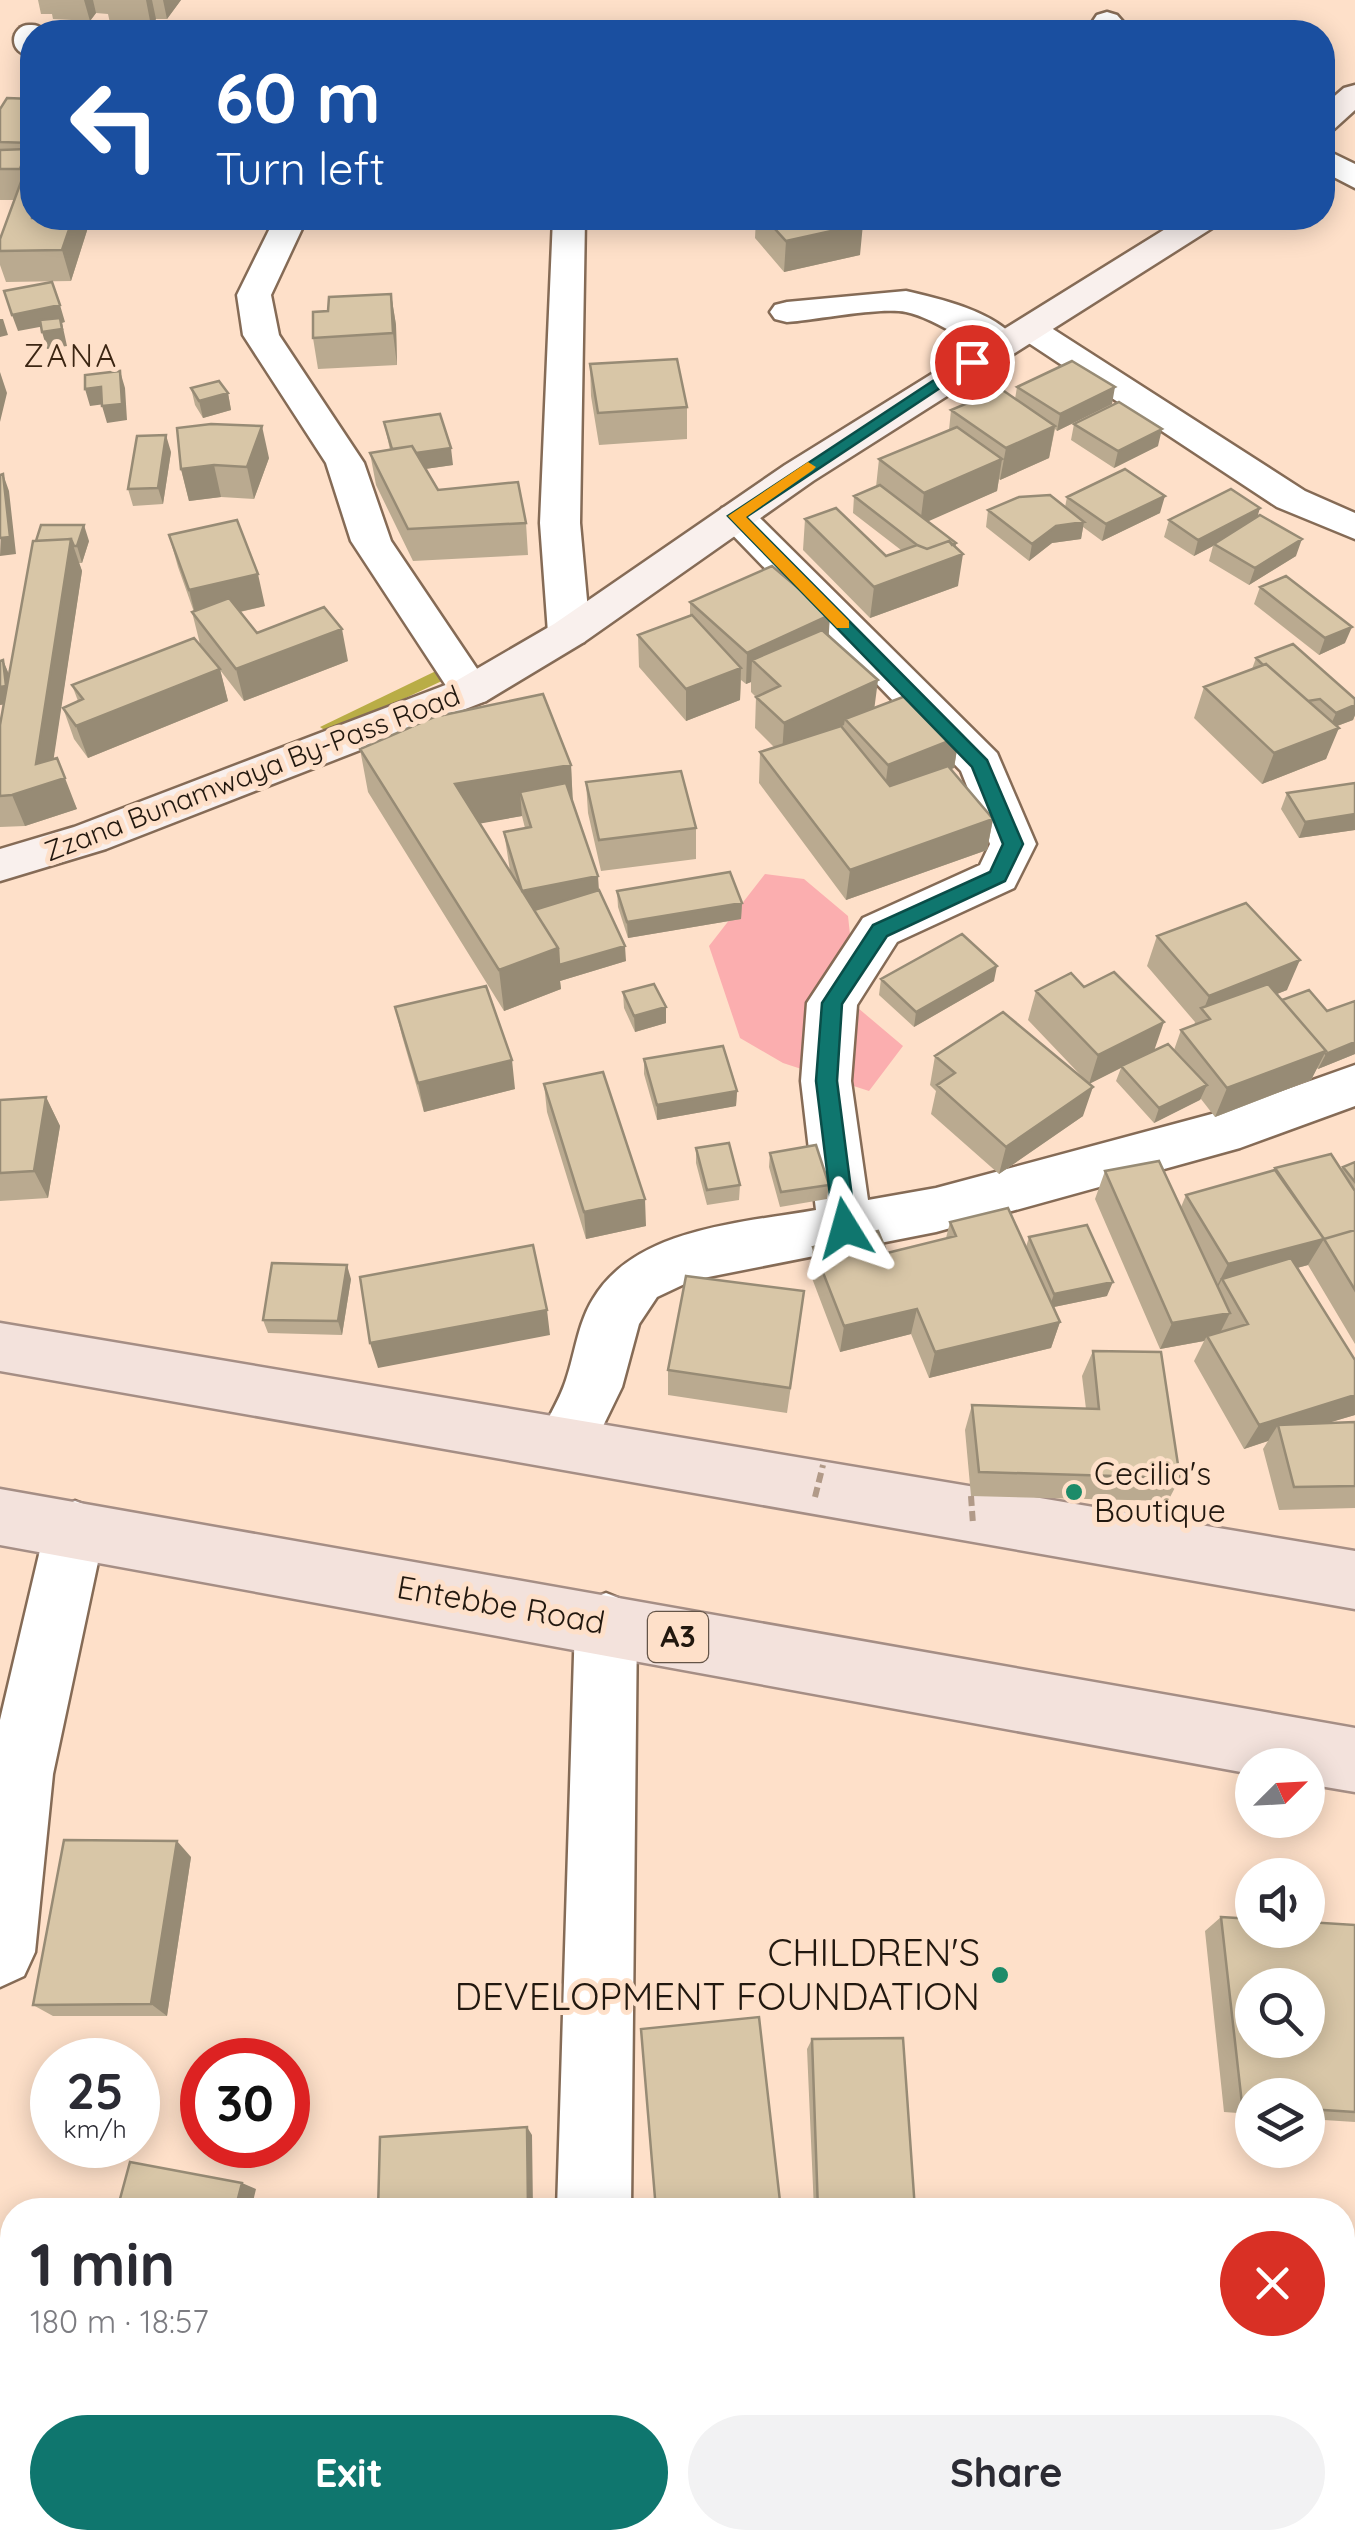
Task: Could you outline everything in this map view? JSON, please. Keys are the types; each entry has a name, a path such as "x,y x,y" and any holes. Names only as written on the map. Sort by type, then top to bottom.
{"main road":[{"path":"0,1347 1355,1580"},
{"name":"Entebbe Road","path":"0,1517 1355,1760"}],"street":[{"path":"1335,112 1355,94"},
{"path":"285,230 254,295 261,335 345,463 371,541 471,692"},
{"path":"569,230 560,523 569,633"},
{"name":"Zzana Bunamwaya By-Pass Road","path":"0,865 108,831 471,692 569,633 736,516 1186,230"},
{"path":"787,312 906,301 1016,337 1291,499 1355,527"},
{"path":"736,516 980,764 1013,844 998,876 880,930 832,1003 826,1081 845,1228"},
{"path":"564,1443 592,1388 613,1315 638,1282 680,1261 724,1249 936,1210 1240,1127 1355,1085"},
{"path":"0,1952 20,1774 75,1529"},
{"path":"594,2198 606,1624"}],"path":[{"path":"815,1497 822,1466"},
{"path":"971,1496 973,1524"}],"shaded area":[{"path":"765,874 804,879 848,916 858,1008 903,1046 869,1091 783,1063 740,1038 709,946"}],"building":[{"path":"7,98 20,99 20,143 0,142 0,109"},
{"path":"20,149 20,169 0,169 0,150"},
{"path":"20,185 20,230 69,230 62,250 0,251 0,239"},
{"path":"776,230 836,230 786,241"},
{"path":"52,282 60,305 12,315 4,291"},
{"path":"391,294 393,333 313,338 313,312 328,311 329,297"},
{"path":"60,318 62,329 42,332 40,320"},
{"path":"677,359 687,407 598,413 590,364"},
{"path":"1072,361 1115,387 1060,414 1017,387"},
{"path":"120,371 122,404 102,406 101,387 85,389 85,375"},
{"path":"219,381 228,393 199,401 191,388"},
{"path":"1001,389 1055,426 1006,448 951,410"},
{"path":"1119,402 1162,429 1118,451 1074,424"},
{"path":"440,414 451,448 416,453 412,446 392,449 384,422"},
{"path":"211,424 262,426 247,467 181,469 177,428"},
{"path":"957,427 1002,459 924,493 879,459"},
{"path":"166,435 158,488 128,489 137,436"},
{"path":"412,446 438,490 518,482 526,523 408,529 370,453"},
{"path":"1125,469 1165,496 1106,524 1067,497"},
{"path":"3,474 10,537 0,538 0,475"},
{"path":"880,485 956,543 952,545 949,541 927,549 917,545 854,496"},
{"path":"1231,489 1260,508 1198,540 1169,520"},
{"path":"1050,495 1084,522 1056,526 1032,544 988,510 1019,497"},
{"path":"836,508 886,556 917,545 927,549 949,541 963,554 874,587 805,519"},
{"path":"1260,515 1302,539 1255,568 1214,544"},
{"path":"237,520 258,574 189,590 169,535"},
{"path":"41,525 84,525 74,546 71,539 36,541"},
{"path":"71,539 36,764 57,758 65,778 0,796 0,725 33,541"},
{"path":"772,566 830,615 747,653 690,602"},
{"path":"1286,576 1352,627 1325,638 1260,587"},
{"path":"229,598 257,633 324,607 342,629 236,669 192,612"},
{"path":"692,615 741,668 686,689 638,635"},
{"path":"822,630 878,680 784,723 756,697 780,686 752,660"},
{"path":"194,638 220,669 76,726 63,708 83,699 72,685"},
{"path":"1293,644 1355,699 1355,705 1336,713 1320,699 1308,701 1256,658"},
{"path":"3,660 6,686 0,687 0,661"},
{"path":"1266,664 1339,728 1274,753 1204,687"},
{"path":"916,692 959,737 888,765 845,719"},
{"path":"543,694 571,765 455,784 558,948 499,970 360,749 434,717"},
{"path":"841,726 890,786 948,766 993,819 850,870 760,752"},
{"path":"681,771 696,828 599,840 586,782"},
{"path":"566,783 598,876 522,891 504,832 531,827 520,792"},
{"path":"1355,783 1355,814 1305,822 1287,793"},
{"path":"730,872 742,903 627,922 617,891"},
{"path":"599,890 625,946 559,965 558,948 534,910"},
{"path":"1246,903 1300,960 1209,996 1157,936"},
{"path":"962,934 997,966 916,1012 881,979"},
{"path":"1114,972 1164,1022 1098,1055 1036,991 1071,973 1084,987"},
{"path":"654,984 666,1007 634,1016 623,992"},
{"path":"1268,984 1326,1051 1227,1088 1181,1030 1210,1019 1201,1008"},
{"path":"486,986 512,1060 418,1083 395,1007"},
{"path":"1309,990 1327,1011 1355,1001 1355,1042 1324,1052 1282,1000"},
{"path":"1003,1012 1093,1087 1006,1147 937,1085 955,1073 935,1056"},
{"path":"1168,1044 1207,1085 1159,1108 1121,1066"},
{"path":"723,1046 737,1091 657,1105 644,1059"},
{"path":"603,1072 645,1199 584,1212 544,1084"},
{"path":"46,1097 34,1171 0,1173 0,1100"},
{"path":"729,1143 740,1185 707,1190 696,1148"},
{"path":"816,1145 829,1185 781,1192 770,1153"},
{"path":"1331,1154 1355,1191 1355,1230 1324,1239 1275,1168"},
{"path":"1159,1161 1230,1313 1172,1323 1105,1171"},
{"path":"1355,1162 1355,1182 1343,1167"},
{"path":"1275,1170 1324,1239 1228,1264 1186,1195"},
{"path":"1008,1208 1060,1322 935,1352 917,1309 844,1326 813,1247 878,1231 887,1253 956,1236 950,1222"},
{"path":"1087,1225 1113,1282 1054,1294 1029,1237"},
{"path":"1355,1230 1355,1290 1324,1239"},
{"path":"533,1245 547,1310 370,1343 360,1277"},
{"path":"1291,1258 1355,1360 1355,1395 1259,1425 1207,1336 1248,1324 1222,1279"},
{"path":"272,1263 347,1265 338,1321 263,1320"},
{"path":"686,1276 804,1291 790,1388 668,1370"},
{"path":"1093,1351 1161,1352 1180,1478 979,1472 972,1405 1099,1409"},
{"path":"1355,1422 1355,1486 1294,1487 1278,1425"},
{"path":"64,1840 177,1841 151,2004 33,2005"},
{"path":"1221,1917 1235,1918 1235,1948 1325,1948 1325,1923 1355,1925 1355,2112 1325,2110 1325,2078 1239,2078 1237,2058 1325,2058 1325,1968 1235,1968 1235,2042"},
{"path":"759,2017 780,2198 655,2198 641,2029"},
{"path":"903,2038 914,2198 818,2198 812,2039"},
{"path":"527,2127 528,2198 378,2198 380,2137"},
{"path":"128,2168 160,2168 242,2183 238,2198 120,2198"}],"waterway":[{"path":"329,727 438,676"}],"slow traffic":[{"path":"808,467 736,516 843,625"}],"place":[{"name":"Cecilia's Boutique","path":"1074,1492"},
{"name":"CHILDREN'S DEVELOPMENT FOUNDATION","path":"1000,1975"}],"district":[{"name":"ZANA","path":"71,356"}],"route":[{"path":"845,1228 826,1081 832,1003 880,930 998,876 1013,844 980,764 736,516 972,362"}]}
